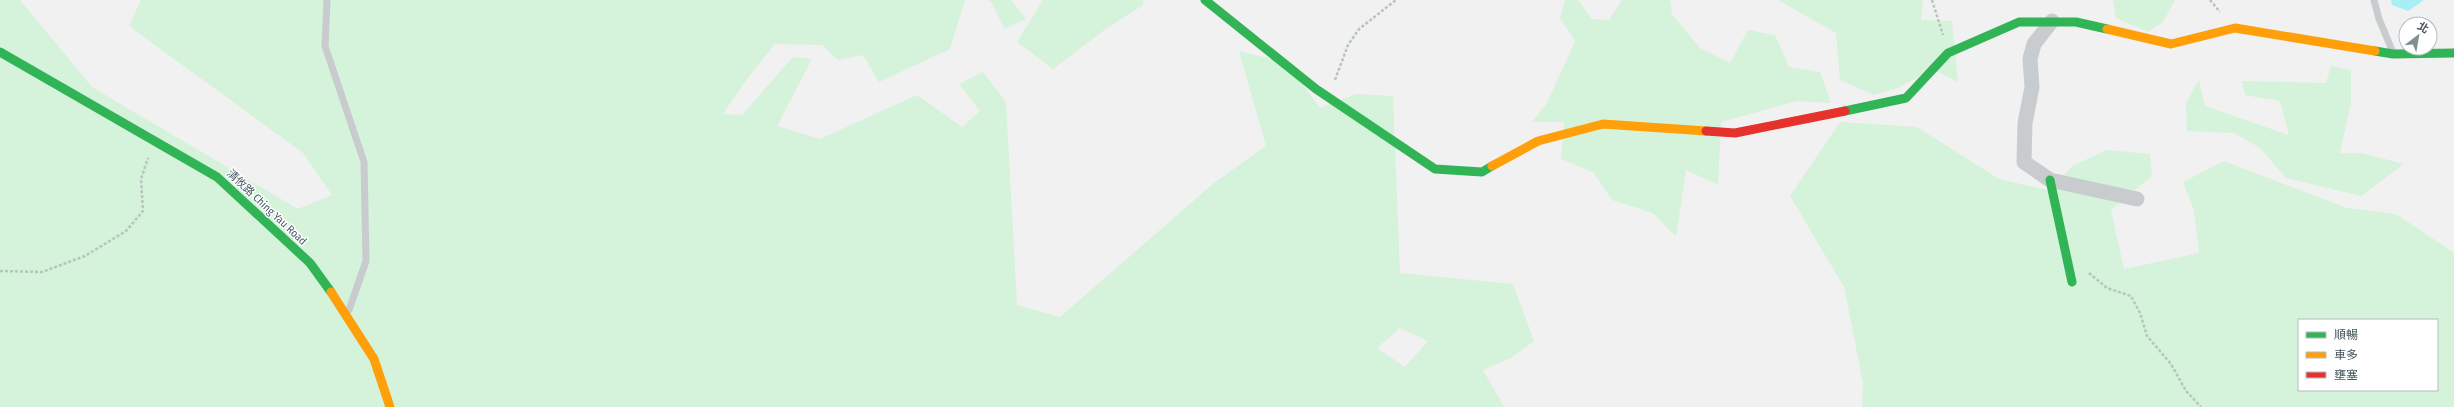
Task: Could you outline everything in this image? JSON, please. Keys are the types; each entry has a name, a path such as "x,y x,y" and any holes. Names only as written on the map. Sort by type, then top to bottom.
{"street":[{"path":"1205,0 1328,97 1435,168 1482,172 1538,141 1603,124 1735,132 1810,119 1906,98 1948,53 2019,22 2076,22 2171,44 2235,28 2393,54 2454,53"},
{"path":"2052,22 2034,44 2030,59 2032,87 2025,123 2024,162 2050,180 2137,199"},
{"name":"清攸路 Ching Yau Road","path":"0,52 218,177 310,263 347,314 374,358 390,407"},
{"path":"2050,180 2072,282"}],"lane":[{"path":"327,0 325,46 364,162 366,261 347,314"},
{"path":"2374,0 2379,19 2393,54"}],"path":[{"path":"1328,97 1348,46 1359,29 1396,0"},
{"path":"1932,0 1948,53"},
{"path":"0,271 42,272 85,256 126,231 143,211 141,179 154,141"},
{"path":"2067,258 2093,275 2107,288 2131,296 2140,313 2147,336 2171,364 2186,392 2201,407"}],"green space":[{"path":"0,0 20,0 92,87 298,209 332,195 303,153 129,26 141,0 965,0 950,49 879,82 863,55 838,60 822,45 775,44 744,83 723,114 742,115 793,57 812,59 777,126 820,139 917,95 962,127 980,111 959,84 983,72 1006,102 1017,305 1060,317 1214,183 1266,146 1239,51 1287,63 1320,108 1356,94 1393,96 1400,273 1513,284 1534,341 1511,358 1483,370 1504,407 0,407","holes":["1400,328 1428,341 1405,367 1377,348"]},
{"path":"988,0 1011,0 1026,19 1005,29 991,2"},
{"path":"1043,0 1143,0 1143,5 1107,28 1053,69 1017,42"},
{"path":"1565,0 1578,0 1592,19 1609,20 1622,0 1670,0 1672,14 1700,48 1730,63 1748,30 1775,35 1789,67 1820,72 1831,103 1797,101 1721,122 1718,185 1686,170 1676,237 1653,213 1612,200 1593,172 1561,159 1564,122 1532,122 1547,103 1575,41 1560,18"},
{"path":"1778,0 1923,0 1921,20 1952,21 1958,82 1933,69 1898,88 1874,95 1840,80 1836,33"},
{"path":"2113,0 2175,0 2163,22 2148,32 2116,18"},
{"path":"2331,66 2351,70 2351,102 2340,153 2361,153 2404,164 2361,196 2286,178 2260,148 2234,133 2187,131 2186,103 2199,80 2205,106 2289,135 2280,101 2245,95 2242,81 2326,83"},
{"path":"1840,122 1917,127 1999,179 2052,191 2072,166 2107,150 2150,154 2152,176 2111,210 2124,269 2199,253 2194,210 2183,182 2224,161 2347,208 2396,214 2454,253 2454,407 1862,407 1863,383 1844,287 1790,196"}],"water":[{"path":"2391,0 2424,0 2408,11 2392,5"}],"traffic: fast":[{"path":"1205,0 1316,89 1435,169 1482,172 1492,166"},
{"path":"1845,111 1906,98 1948,53 2019,22 2076,22 2107,29"},
{"path":"2375,51 2393,54 2454,53"},
{"path":"0,52 217,177 310,263 331,292"},
{"path":"2050,180 2072,282"}],"traffic: slow":[{"path":"2107,29 2171,44 2235,28 2375,51"},
{"path":"1492,166 1538,141 1603,124 1706,131"},
{"path":"331,292 374,359 390,407"}],"traffic: jam":[{"path":"1706,131 1735,133 1845,111"}]}
